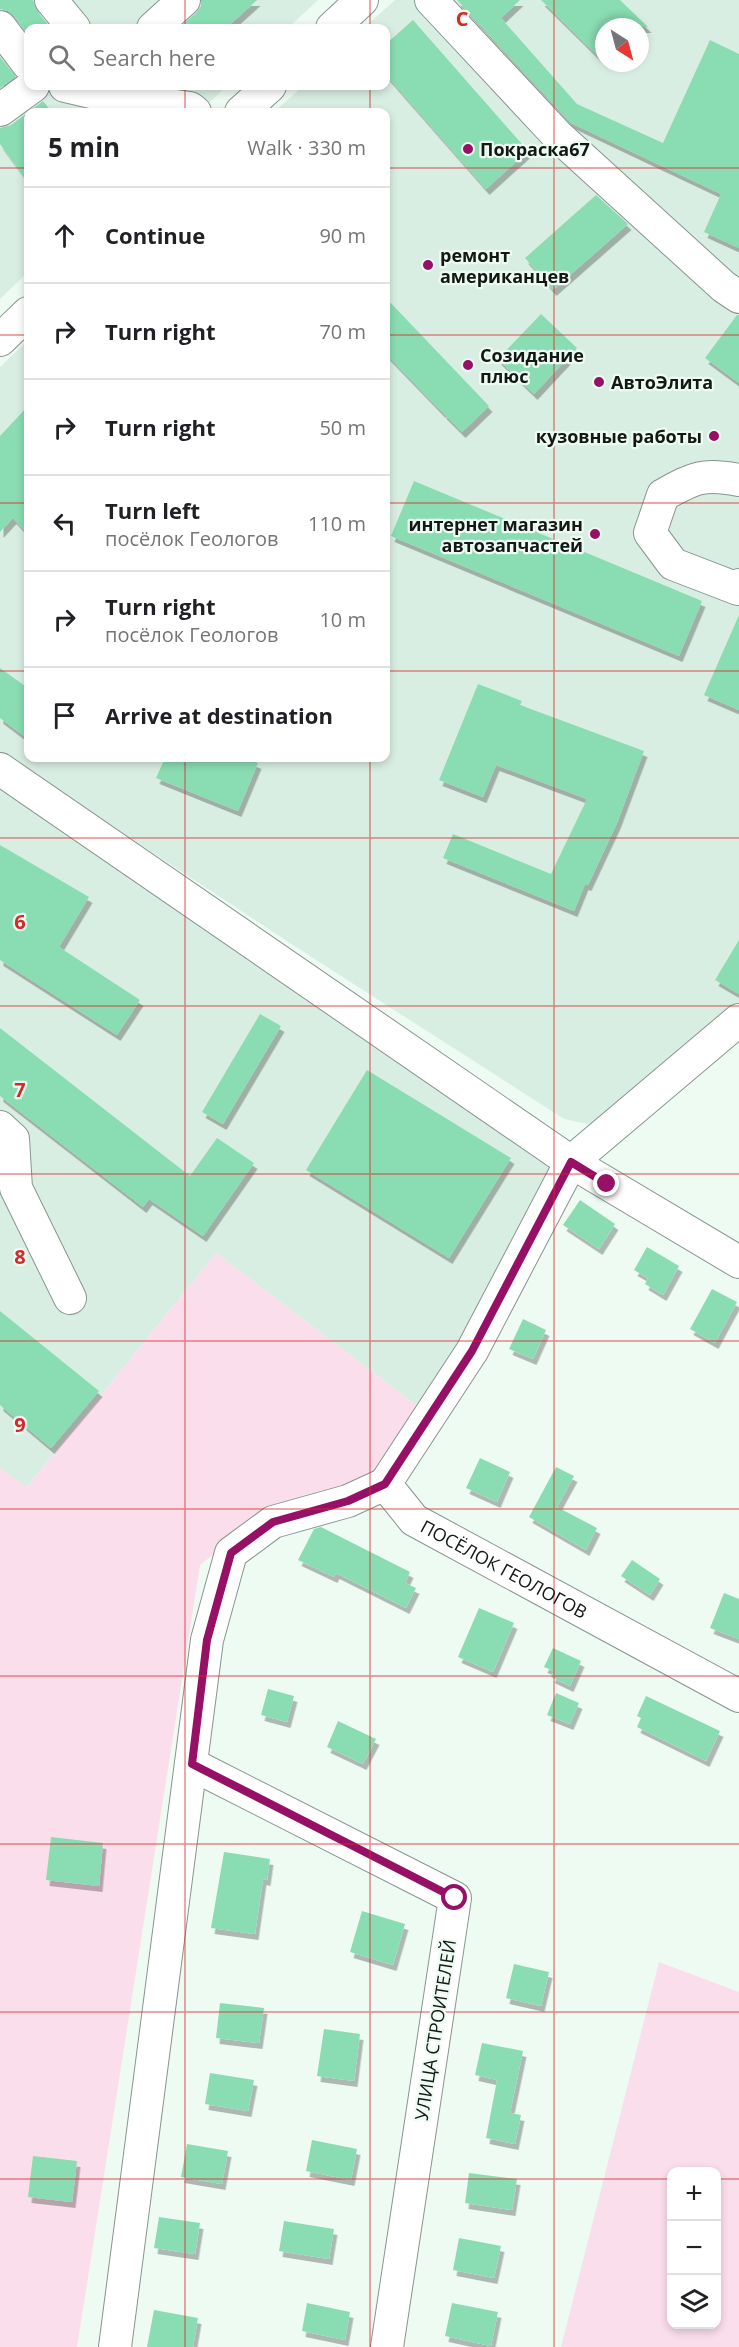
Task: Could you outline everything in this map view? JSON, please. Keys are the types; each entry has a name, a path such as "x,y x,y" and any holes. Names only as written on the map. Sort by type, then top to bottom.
{"street":[{"path":"51,0 71,24"},
{"path":"157,24 184,0"},
{"path":"336,24 362,0"},
{"path":"431,0 557,135 724,287 739,297"},
{"path":"0,27 24,59"},
{"path":"0,110 28,90"},
{"path":"246,108 266,90"},
{"path":"109,91 189,102"},
{"path":"0,340 24,317"},
{"path":"739,480 716,476 691,480 663,495 650,533 673,564 738,589 739,585"},
{"path":"0,769 571,1162 739,1262"},
{"path":"115,2347 207,1640 231,1553 273,1522 348,1501 385,1484 472,1351 571,1162 739,1020"},
{"path":"0,1127 13,1139 16,1188 70,1298"},
{"name":"ПОСЁЛОК ГЕОЛОГОВ","path":"385,1484 414,1520 739,1696"},
{"name":"УЛИЦА СТРОИТЕЛЕЙ","path":"192,1764 455,1898 387,2347"}],"shaded area":[{"path":"0,0 318,0 292,24 24,24 24,90 223,90 203,108 24,108 24,276 0,299"},
{"path":"395,0 739,0 739,1007 597,1126 564,1119 296,947 0,752 0,367 24,344 24,762 390,762 390,108 278,108 299,90 390,90 390,24 368,24"},
{"path":"0,771 573,1169 429,1415 216,1253 26,1488 0,1468"},
{"path":"216,1253 429,1415 366,1489 272,1508 200,1565 77,2347 0,2347 0,1468 27,1487"},
{"path":"659,1962 739,1992 739,2347 561,2347"}],"building":[{"path":"0,0 33,0 37,11 48,24 24,24 24,30 14,16 0,9"},
{"path":"201,0 257,0 230,24 184,24 201,6"},
{"path":"457,0 520,0 501,18 577,104 663,143 710,40 739,54 739,248 704,232 721,194 571,123"},
{"path":"541,0 620,0 639,18 595,18 595,53"},
{"path":"413,20 528,151 486,189 390,80 390,40"},
{"path":"0,57 16,76 0,88"},
{"path":"43,101 49,108 33,108"},
{"path":"24,115 24,177 0,144 0,128 11,125"},
{"path":"596,195 628,224 553,290 525,258"},
{"path":"390,302 489,406 462,432 443,413 444,410 442,412 390,358"},
{"path":"541,314 577,348 534,394 498,359"},
{"path":"739,315 739,383 705,358"},
{"path":"24,410 24,530 13,518 0,532 0,436"},
{"path":"414,481 702,601 679,656 391,536"},
{"path":"739,615 739,710 704,695"},
{"path":"0,668 24,685 24,736 0,718"},
{"path":"478,684 522,701 520,705 644,751 617,823 588,885 585,884 574,911 443,858 453,834 551,874 587,799 496,765 483,797 439,780"},
{"path":"163,762 258,763 238,811 156,778"},
{"path":"0,845 89,897 59,947 140,1000 117,1035 0,960"},
{"path":"739,940 739,994 715,980"},
{"path":"260,1014 281,1026 223,1124 202,1112"},
{"path":"0,1028 190,1176 217,1138 254,1163 203,1236 149,1199 143,1207 0,1096"},
{"path":"367,1070 511,1158 449,1258 306,1170"},
{"path":"580,1200 615,1224 599,1249 563,1225"},
{"path":"647,1247 679,1266 663,1295 645,1284 648,1278 634,1270"},
{"path":"712,1289 737,1302 715,1343 690,1329"},
{"path":"0,1311 99,1391 51,1448 0,1405"},
{"path":"523,1319 546,1330 533,1359 509,1349"},
{"path":"480,1458 510,1472 497,1502 466,1488"},
{"path":"556,1467 574,1476 557,1507 597,1528 586,1550 529,1517"},
{"path":"321,1527 410,1572 405,1583 416,1588 406,1608 336,1573 334,1577 298,1560 314,1529"},
{"path":"632,1560 660,1579 650,1595 621,1576"},
{"path":"724,1593 739,1599 739,1639 710,1628"},
{"path":"479,1608 514,1623 493,1672 458,1657"},
{"path":"553,1648 581,1661 570,1686 551,1677 554,1671 544,1667"},
{"path":"268,1689 294,1696 287,1722 261,1715"},
{"path":"556,1693 579,1703 570,1724 547,1715"},
{"path":"646,1696 720,1731 706,1761 637,1727 641,1718 637,1716"},
{"path":"338,1721 376,1739 363,1764 327,1747"},
{"path":"51,1837 103,1843 99,1886 46,1880"},
{"path":"224,1852 270,1859 267,1880 263,1879 255,1934 211,1928"},
{"path":"362,1911 405,1924 393,1965 350,1952"},
{"path":"514,1964 549,1972 541,2006 506,1998"},
{"path":"220,2003 264,2008 259,2043 216,2038"},
{"path":"324,2029 360,2034 354,2081 317,2076"},
{"path":"482,2043 523,2051 510,2113 521,2115 515,2144 486,2138 497,2080 475,2075"},
{"path":"210,2073 254,2080 248,2111 205,2104"},
{"path":"312,2140 357,2149 351,2180 306,2171"},
{"path":"187,2144 228,2151 222,2184 181,2177"},
{"path":"33,2156 77,2161 72,2202 28,2197"},
{"path":"469,2173 517,2179 512,2210 465,2203"},
{"path":"159,2217 200,2223 195,2254 154,2248"},
{"path":"284,2221 334,2229 329,2259 279,2251"},
{"path":"459,2238 501,2246 494,2278 453,2270"},
{"path":"307,2303 350,2312 345,2340 302,2331"},
{"path":"452,2303 498,2312 491,2346 445,2336"},
{"path":"154,2310 198,2318 193,2347 147,2347"}],"place":[{"name":"Покраска67","path":"468,149"},
{"name":"ремонт американцев","path":"428,265"},
{"name":"Созидание плюс","path":"468,365"},
{"name":"АвтоЭлита","path":"599,382"},
{"name":"кузовные работы","path":"714,436"},
{"name":"интернет магазин автозапчастей","path":"595,534"}],"route":[{"path":"455,1898 192,1764 207,1640 231,1553 273,1522 348,1501 385,1484 472,1351 571,1162 607,1184"}]}
